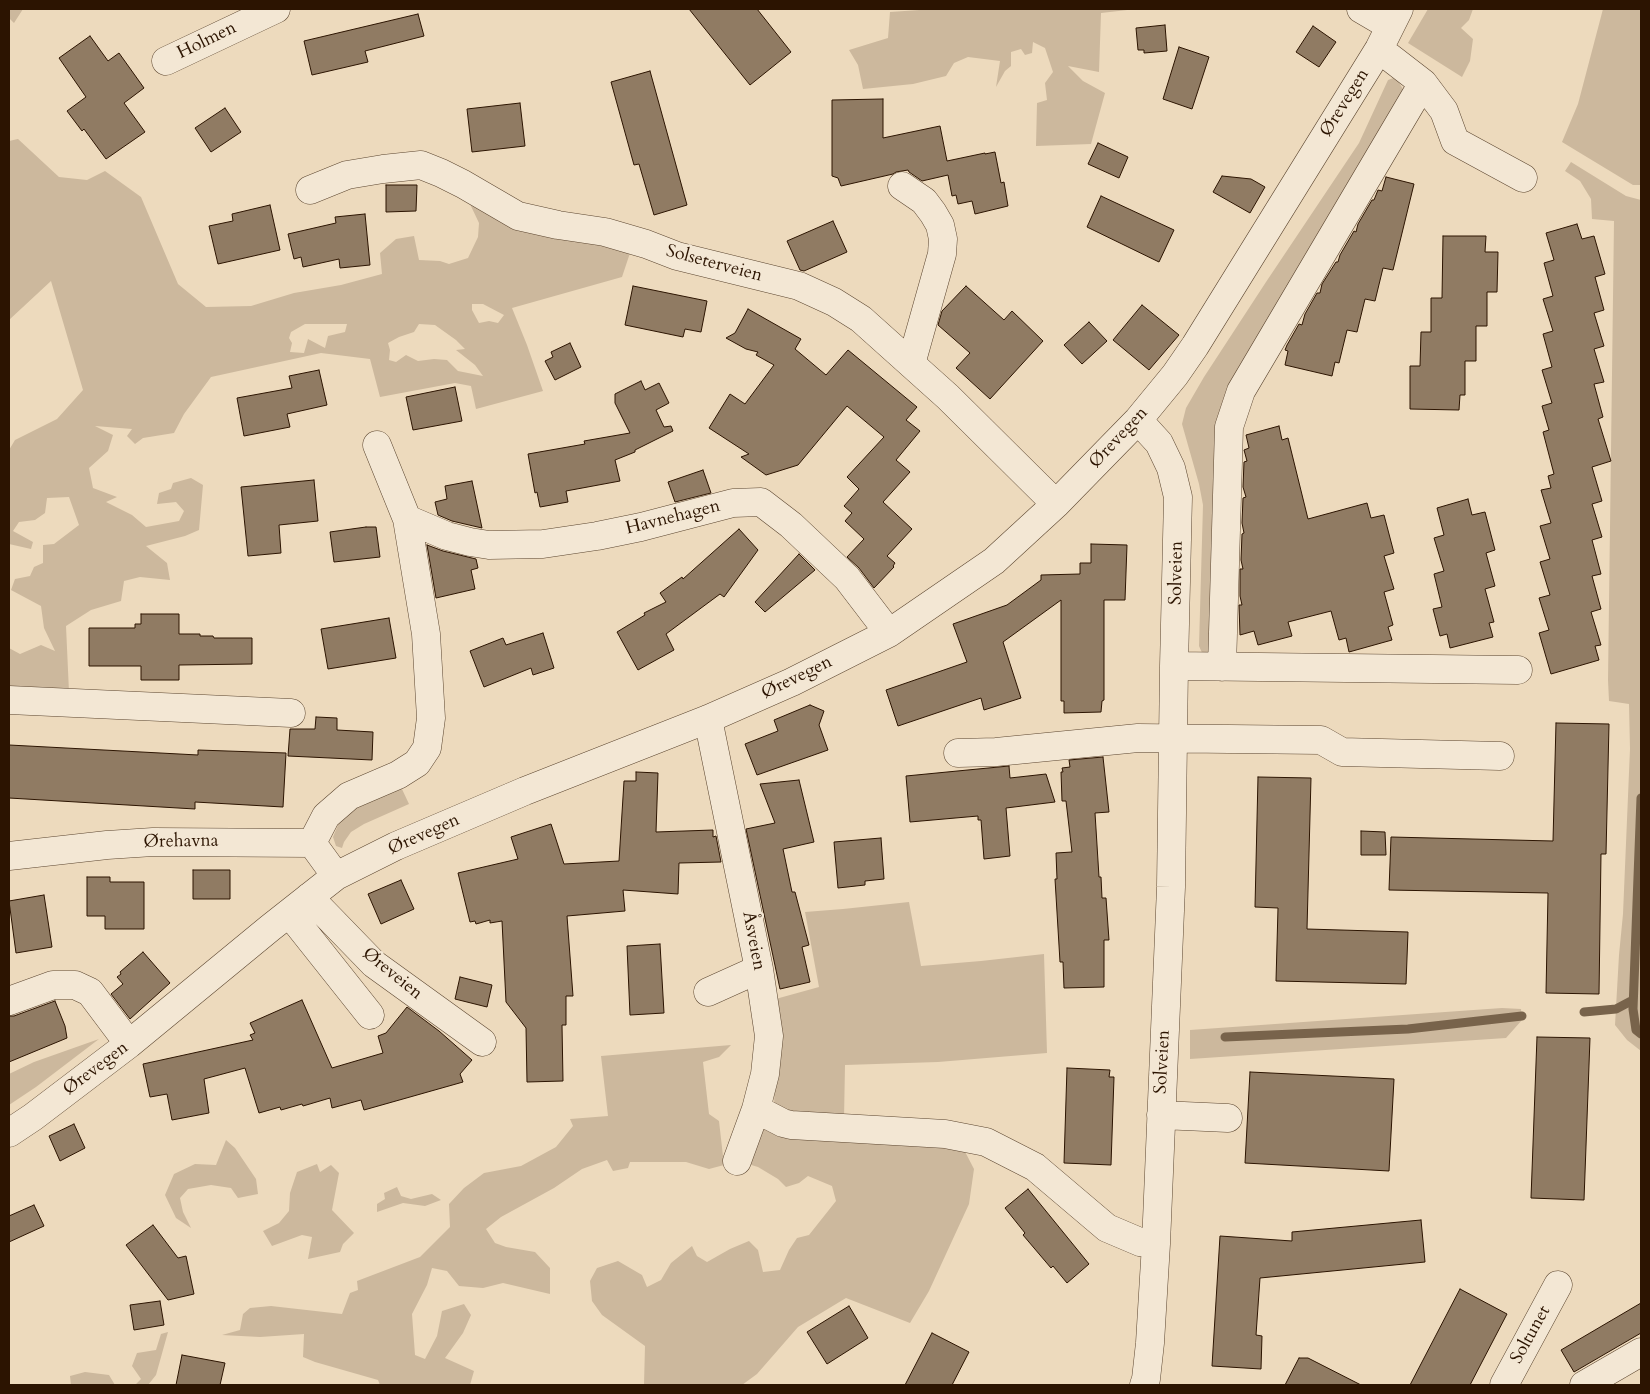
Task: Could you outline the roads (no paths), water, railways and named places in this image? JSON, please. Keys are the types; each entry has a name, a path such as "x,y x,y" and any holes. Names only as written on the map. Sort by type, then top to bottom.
{"street":[{"name":"Holmen","path":"166,61 276,9"},
{"path":"1361,9 1389,28 1423,83 1444,110 1455,141 1523,178"},
{"name":"Ørevegen","path":"9,1133 40,1112 129,1044 336,876 396,846 517,795 708,719 792,682 889,633 994,561 1056,504 1138,420 1175,375 1195,346 1389,28"},
{"path":"1222,667 1229,427 1241,391 1423,83"},
{"name":"Solseterveien","path":"310,190 347,175 420,165 456,180 518,216 558,225 605,232 646,244 677,256 799,286 834,302 861,319 948,396 1056,504"},
{"path":"902,186 924,201 940,225 943,239 942,254 911,364"},
{"name":"Solveien","path":"1138,420 1159,443 1171,468 1178,497 1171,887 1150,1343 1153,1383"},
{"path":"336,876 312,843 326,816 349,796 398,775 417,763 427,748 431,718 426,634 407,519 378,445"},
{"name":"Havnehagen","path":"407,519 448,536 470,542 490,545 543,544 641,527 733,503 761,502 790,525 847,578 889,633"},
{"path":"1174,666 1518,670"},
{"path":"9,700 291,713"},
{"name":"Åsveien","path":"708,719 759,969 768,1036 765,1074 756,1109 737,1161"},
{"path":"958,753 996,752 1138,738 1321,740 1342,752 1500,756"},
{"name":"Ørehavna","path":"9,856 107,844 153,842 312,843"},
{"path":"299,905 370,1015"},
{"name":"Øreveien","path":"299,905 374,964 482,1042"},
{"path":"708,992 759,969"},
{"path":"9,1002 53,985 75,985 90,992 129,1044"},
{"path":"756,1109 783,1123 791,1125 945,1134 986,1142 1036,1166 1107,1228 1140,1242 1156,1244"},
{"path":"1161,1115 1228,1118"},
{"name":"Soltunet","path":"1504,1385 1558,1285"},
{"path":"1584,1385 1641,1352"}],"waterway":[{"path":"1641,798 1633,1009 1636,1030 1641,1034"},
{"path":"1584,1012 1616,1009 1633,1000"},
{"path":"1225,1037 1408,1029 1522,1016"}]}
